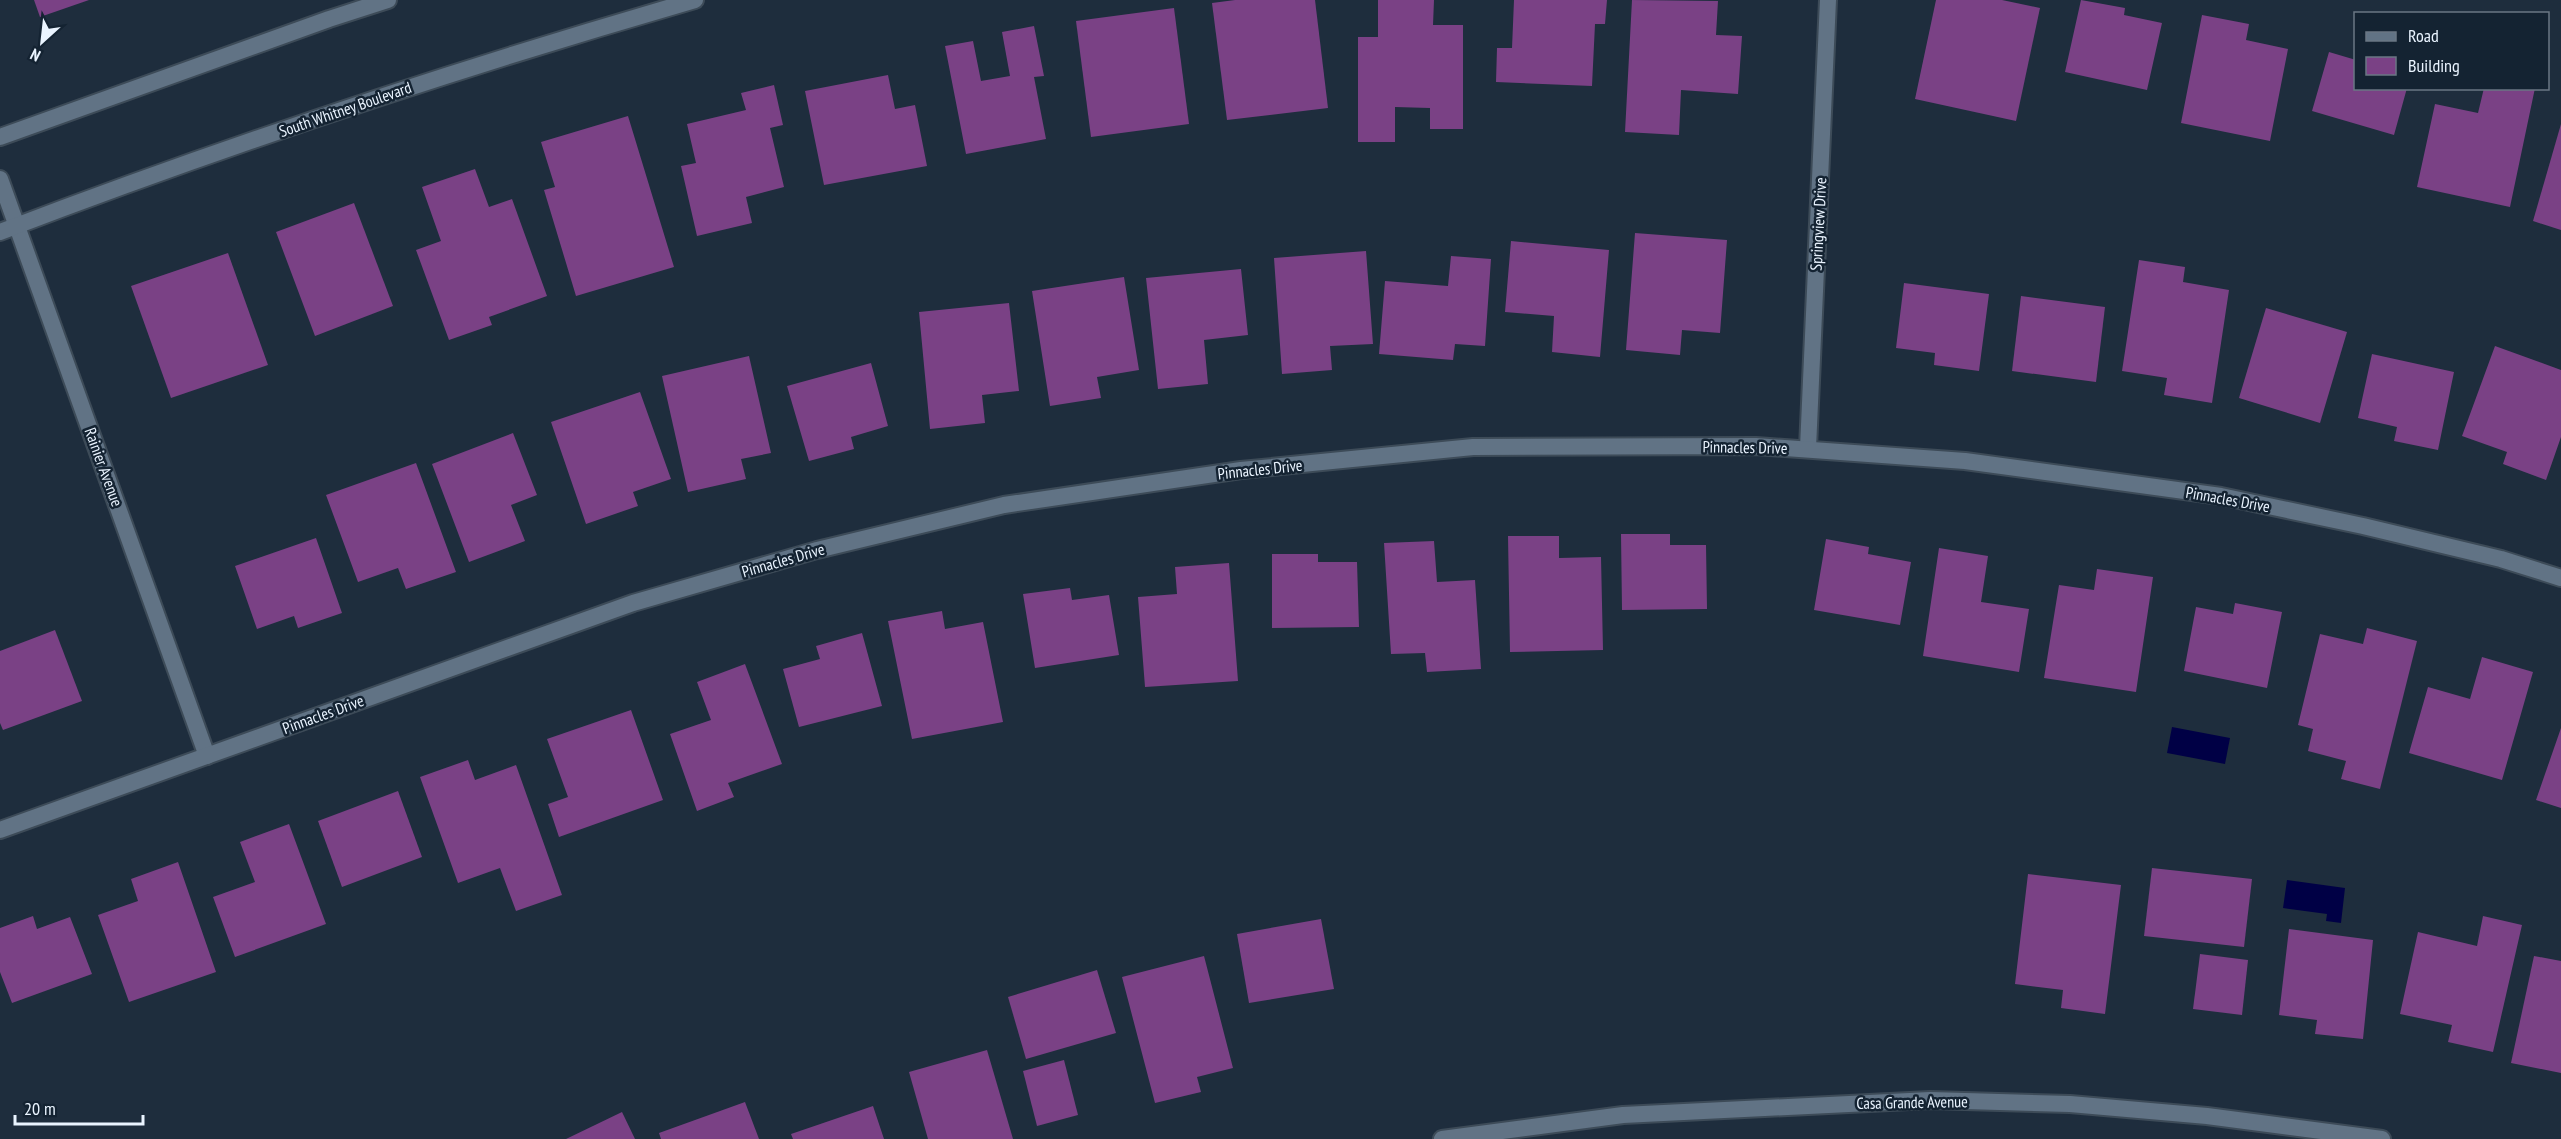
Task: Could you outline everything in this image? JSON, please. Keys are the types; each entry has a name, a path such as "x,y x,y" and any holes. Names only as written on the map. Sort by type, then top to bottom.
{"street":[{"path":"0,137 329,18 388,0"},
{"name":"South Whitney Boulevard","path":"0,232 361,102 536,46 694,0"},
{"name":"Springview Drive","path":"1808,448 1828,0"},
{"name":"Rainier Avenue","path":"0,179 207,756"},
{"name":"Pinnacles Drive","path":"0,830 633,603 817,550 1004,505 1241,470 1473,447 1756,446 1965,461 2221,496 2363,525 2501,559 2561,578"},
{"name":"Casa Grande Avenue","path":"1442,1139 1623,1114 1930,1100 2070,1104 2207,1116 2344,1136 2382,1139"}],"shaded area":[{"path":"2172,727 2230,738 2225,764 2167,753"},
{"path":"2287,880 2345,888 2341,923 2326,921 2327,914 2283,908"}],"building":[{"path":"34,0 89,0 40,17"},
{"path":"1235,0 1315,0 1328,108 1227,120 1212,3"},
{"path":"1378,0 1434,0 1433,25 1463,25 1463,129 1430,129 1430,108 1395,107 1395,142 1358,142 1358,37 1378,37"},
{"path":"1514,0 1607,0 1605,24 1595,24 1592,86 1496,82 1497,48 1512,48"},
{"path":"1632,0 1718,1 1716,35 1742,36 1738,94 1681,90 1679,135 1625,132"},
{"path":"1936,0 2002,0 2040,8 2016,121 1915,99"},
{"path":"2081,0 2125,8 2124,15 2162,23 2147,90 2065,72"},
{"path":"1174,8 1189,124 1091,137 1076,21"},
{"path":"2202,15 2249,24 2246,40 2288,49 2270,141 2181,123"},
{"path":"1034,26 1044,76 1034,77 1046,139 966,154 945,46 973,41 981,81 1010,76 1002,32"},
{"path":"2329,52 2354,59 2354,90 2406,90 2394,135 2312,111"},
{"path":"888,75 895,109 915,105 927,166 824,185 805,91"},
{"path":"774,85 783,125 770,128 784,187 746,197 752,223 697,236 681,166 696,163 687,124 746,110 741,93"},
{"path":"2484,90 2535,90 2510,207 2417,187 2435,104 2478,113"},
{"path":"628,116 674,267 576,296 544,190 555,187 541,142"},
{"path":"2561,124 2561,230 2533,221"},
{"path":"475,169 489,207 512,199 547,296 489,317 492,325 449,340 416,250 441,241 422,187"},
{"path":"354,203 393,306 315,336 276,232"},
{"path":"1635,233 1727,240 1720,333 1682,330 1680,355 1626,350"},
{"path":"1511,241 1609,250 1600,357 1552,352 1554,316 1505,312"},
{"path":"1366,251 1373,344 1330,346 1332,370 1282,374 1274,258"},
{"path":"228,253 268,365 171,398 131,286"},
{"path":"1451,256 1491,259 1485,346 1455,344 1453,360 1379,354 1385,281 1448,286"},
{"path":"2139,260 2185,267 2183,282 2229,290 2212,403 2164,395 2167,378 2122,371"},
{"path":"1241,269 1248,335 1204,340 1208,384 1158,389 1146,278"},
{"path":"1124,277 1139,370 1097,377 1101,398 1050,406 1032,291"},
{"path":"1904,283 1989,294 1979,371 1934,365 1935,353 1896,348"},
{"path":"2021,296 2105,307 2096,382 2012,371"},
{"path":"1009,303 1019,391 982,395 985,423 930,429 919,312"},
{"path":"2266,308 2347,332 2320,423 2239,398"},
{"path":"2495,346 2561,370 2561,437 2546,480 2503,464 2507,452 2462,436"},
{"path":"2372,354 2454,372 2438,450 2394,441 2397,427 2358,418"},
{"path":"749,356 771,453 741,459 746,479 688,492 662,376"},
{"path":"871,363 888,426 851,437 854,449 809,461 787,386"},
{"path":"640,392 671,479 633,492 638,506 586,524 551,422"},
{"path":"513,433 537,495 511,505 525,541 469,562 432,464"},
{"path":"416,463 456,572 406,589 398,568 358,582 326,495"},
{"path":"1621,534 1670,534 1670,545 1706,545 1707,609 1622,610"},
{"path":"1508,536 1559,536 1559,558 1601,557 1603,650 1510,652"},
{"path":"316,538 342,613 298,628 294,616 257,629 235,566"},
{"path":"1826,539 1869,547 1868,554 1911,562 1900,625 1814,610"},
{"path":"1434,541 1437,582 1475,580 1481,669 1427,672 1425,653 1391,654 1384,543"},
{"path":"1939,548 1988,556 1981,602 2029,609 2019,672 1923,656"},
{"path":"1272,554 1318,554 1318,562 1357,562 1359,627 1272,628"},
{"path":"1229,563 1238,681 1145,687 1138,597 1177,594 1175,567"},
{"path":"2097,569 2153,577 2136,692 2044,678 2059,585 2094,590"},
{"path":"1070,588 1072,600 1109,595 1119,655 1035,668 1023,594"},
{"path":"2235,603 2282,612 2267,688 2184,671 2196,607 2233,614"},
{"path":"942,611 945,629 983,622 1003,722 912,739 888,621"},
{"path":"2367,628 2417,641 2380,789 2341,779 2346,761 2308,751 2313,729 2298,725 2320,634 2363,644"},
{"path":"55,630 82,701 3,730 0,723 0,651"},
{"path":"862,633 882,706 799,727 783,669 820,659 816,646"},
{"path":"2482,657 2533,672 2502,780 2409,753 2428,687 2470,699"},
{"path":"745,664 782,764 728,783 734,797 697,811 670,734 711,720 697,682"},
{"path":"631,710 663,800 559,837 548,804 568,797 547,739"},
{"path":"2561,728 2561,808 2536,800"},
{"path":"468,760 475,780 516,765 562,895 516,911 500,868 458,883 420,777"},
{"path":"398,791 422,857 342,887 318,821"},
{"path":"289,824 326,924 235,957 213,897 255,882 240,842"},
{"path":"178,862 216,972 129,1002 98,915 138,901 131,879"},
{"path":"2152,868 2252,879 2244,947 2144,936"},
{"path":"2028,874 2121,885 2105,1014 2061,1008 2063,990 2015,984"},
{"path":"33,916 37,929 70,917 92,974 12,1003 0,972 0,928"},
{"path":"2483,916 2522,925 2493,1052 2448,1042 2452,1025 2400,1014 2418,932 2477,946"},
{"path":"1321,919 1334,989 1249,1003 1237,934"},
{"path":"2289,929 2373,940 2363,1039 2315,1034 2317,1020 2279,1015"},
{"path":"2200,954 2248,960 2242,1015 2193,1009"},
{"path":"1204,956 1233,1068 1197,1077 1201,1092 1155,1103 1122,977"},
{"path":"2534,956 2561,961 2561,1073 2511,1063"},
{"path":"1097,970 1116,1033 1026,1059 1008,997"},
{"path":"987,1050 1013,1139 928,1139 909,1072"},
{"path":"1064,1060 1078,1115 1037,1126 1023,1071"},
{"path":"745,1102 759,1139 661,1139 659,1133"},
{"path":"873,1106 884,1139 793,1139 791,1134"},
{"path":"622,1112 635,1139 566,1139"}]}
